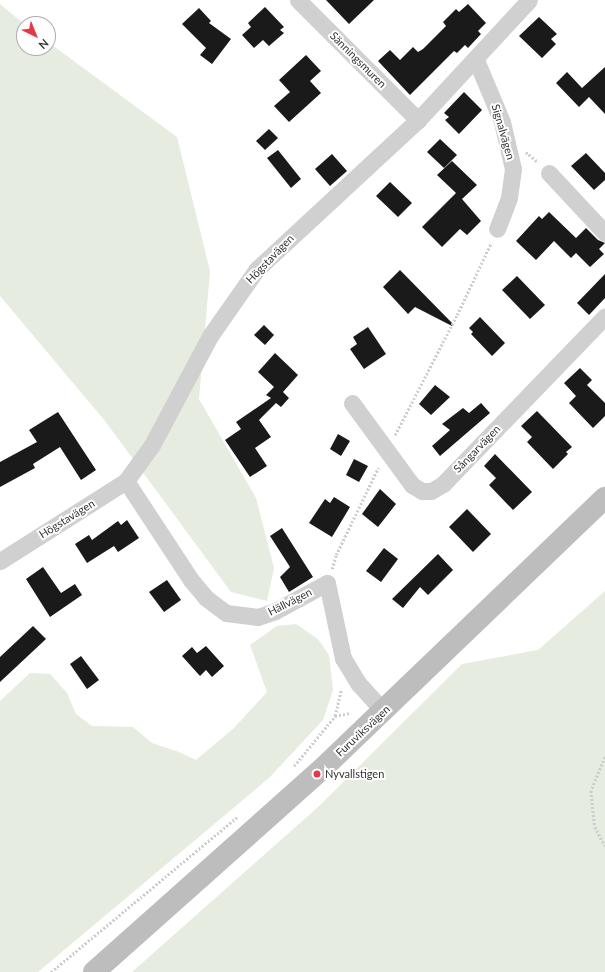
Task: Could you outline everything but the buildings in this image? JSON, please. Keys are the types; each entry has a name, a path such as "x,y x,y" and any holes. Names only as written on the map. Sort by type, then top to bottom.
{"main road":[{"name":"Furuviksvägen","path":"94,972 384,712 605,498"}],"street":[{"name":"Sänningsmuren","path":"298,0 418,120"},
{"name":"Högstavägen","path":"0,561 126,481 152,444 210,336 246,283 275,251 418,120 476,60 529,0"},
{"name":"Signalvägen","path":"476,60 502,122 513,169 509,198 497,229"},
{"path":"549,174 605,234"},
{"name":"Sångarvägen","path":"352,403 417,489 426,492 439,488 605,316"},
{"name":"Hällvägen","path":"126,481 191,580 206,598 226,613 245,617 258,617 275,611 327,583 343,658 358,683 384,712"}],"path":[{"path":"327,583 336,555 387,450 457,315 497,229"},
{"path":"291,770 335,716 341,687"},
{"path":"605,756 591,791 595,827 605,846"},
{"path":"51,972 238,816"}],"shaded area":[{"path":"0,4 16,17 16,56 56,56 56,48 177,137 210,271 199,399 256,498 274,568 267,601 231,592 105,421 0,296"},
{"path":"605,591 605,972 132,972 317,808 462,664 538,650"},
{"path":"296,624 318,639 329,655 333,690 323,720 269,778 38,972 0,972 0,701 30,673 50,674 67,693 76,714 92,726 133,727 152,743 179,752 196,760 234,728 267,692 250,645 277,626"}],"place":[{"name":"Nyvallstigen","path":"317,774"}]}
